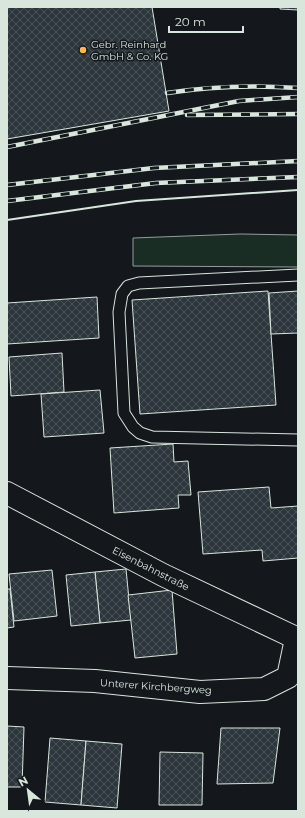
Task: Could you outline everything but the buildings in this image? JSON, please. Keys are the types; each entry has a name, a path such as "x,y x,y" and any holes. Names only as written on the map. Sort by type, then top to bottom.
{"street":[{"name":"Eisenbahnstraße","path":"7,493 163,575 297,639"},
{"name":"Unterer Kirchbergweg","path":"7,678 95,681 200,692 264,689 288,677 297,639"}],"lane":[{"path":"298,275 138,283 128,286 122,294 119,312 124,413 133,427 140,433 152,437 298,440"}],"green space":[{"path":"240,234 298,235 298,267 133,266 133,238"}],"railway":[{"path":"167,93 232,87 298,88"},
{"path":"7,147 239,101 298,97"},
{"path":"187,115 298,114"},
{"path":"7,185 154,168 298,161"},
{"path":"7,201 156,183 298,177"}],"wall":[{"path":"7,220 136,201 298,190"}],"place":[{"name":"Gebr. Reinhard GmbH & Co. KG","path":"83,50"}]}
